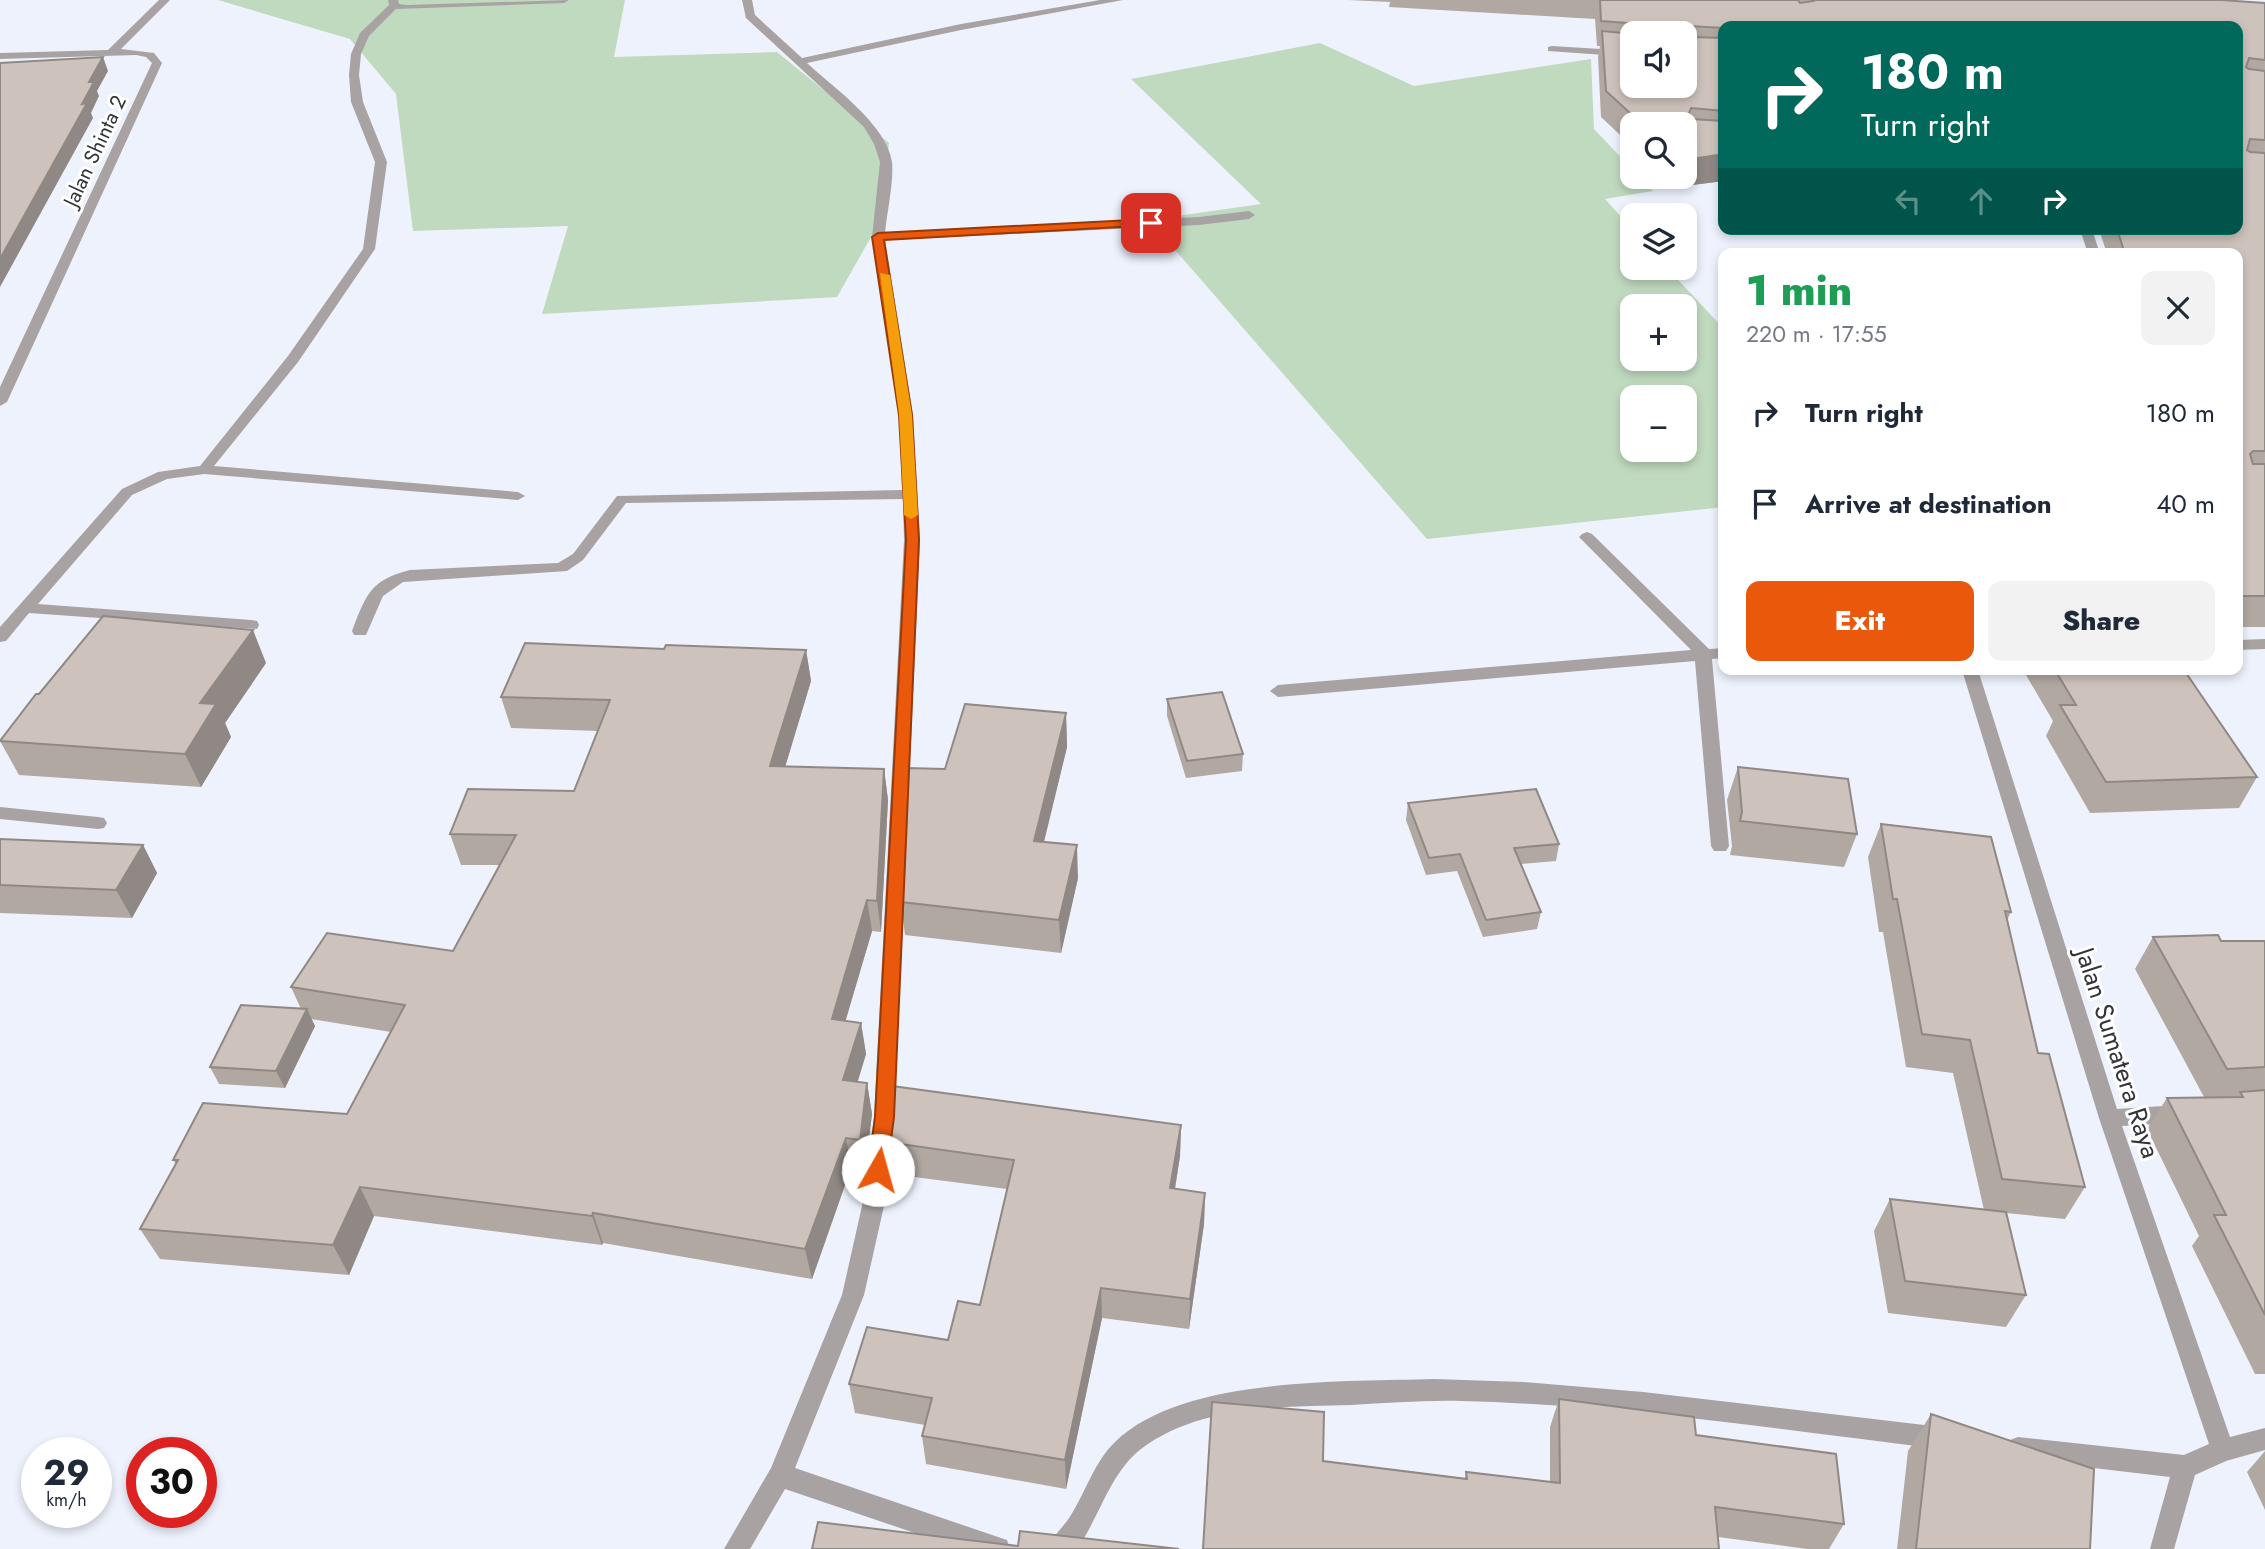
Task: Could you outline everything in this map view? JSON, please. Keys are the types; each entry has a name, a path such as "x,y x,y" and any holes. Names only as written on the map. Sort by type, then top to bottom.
{"street":[{"path":"111,53 165,0"},
{"path":"204,470 293,359 369,249 381,162 358,102 354,75 356,54 363,35 394,3 415,8 564,0"},
{"path":"736,1549 780,1475 853,1295 875,1197 885,1103 912,540 906,415 878,237 886,162 880,144 868,125 802,61 750,16 747,0"},
{"path":"802,61 961,27 1118,0"},
{"path":"1552,49 1620,53"},
{"name":"Jalan Shinta 2","path":"0,56 111,53 150,55 157,63 0,402"},
{"path":"878,237 1199,221 1249,215"},
{"path":"0,637 127,492 148,479 167,472 204,470 518,496"},
{"path":"360,631 378,588 393,579 410,575 562,568 578,557 622,499 911,494"},
{"path":"1587,537 1703,653 1720,846"},
{"path":"25,608 251,625"},
{"path":"2243,645 2265,644"},
{"path":"1278,691 1718,653"},
{"name":"Jalan Sumatera Raya","path":"1972,675 2109,1118 2223,1450"},
{"path":"0,813 97,823"},
{"path":"2109,1118 2200,1113"},
{"path":"1059,1549 1081,1524 1110,1469 1131,1442 1183,1414 1268,1398 1460,1390 1652,1403 1970,1442"},
{"path":"1998,1445 2185,1467 2223,1450 2265,1439"},
{"path":"2162,1549 2185,1467"},
{"path":"780,1475 998,1549"}],"green space":[{"path":"218,0 625,0 614,57 777,52 889,143 879,223 837,297 542,314 568,226 413,231 396,94 350,39"},
{"path":"1320,43 1414,86 1591,59 1594,129 1620,156 1620,189 1653,191 1605,199 1620,216 1620,280 1678,280 1691,294 1620,294 1620,371 1697,371 1697,300 1718,323 1718,508 1427,539 1149,220 1261,204 1131,79"}],"building":[{"path":"1600,0 1798,0 1800,3 1812,0 2221,0 2265,3 2265,60 2249,58 2246,67 2265,71 2265,140 2250,139 2247,150 2265,153 2265,451 2253,451 2250,454 2253,464 2265,464 2265,596 2243,596 2243,248 2123,248 2119,235 2243,235 2243,21 1718,21 1718,28 1697,26 1697,21 1601,21"},
{"path":"1602,31 1620,33 1620,98 1697,98 1697,37 1718,38 1718,110 1691,108 1690,112 1629,112 1606,91"},
{"path":"103,57 89,82 94,82 82,104 87,103 0,259 0,63"},
{"path":"1697,119 1718,121 1718,155 1697,158"},
{"path":"103,616 253,630 200,703 216,704 185,754 0,741 36,694 39,694"},
{"path":"525,643 664,649 666,645 806,650 770,766 884,769 877,901 867,900 832,1019 861,1023 843,1080 867,1083 860,1140 846,1138 805,1249 593,1213 592,1216 360,1187 333,1245 140,1229 178,1160 173,1160 203,1103 347,1114 405,1005 291,987 327,933 453,951 516,835 450,834 468,789 574,791 610,700 501,697"},
{"path":"2058,675 2187,675 2257,777 2106,782 2060,705 2076,705"},
{"path":"1222,692 1243,754 1187,761 1167,699"},
{"path":"965,704 1066,713 1034,841 1077,845 1059,920 901,902 907,768 945,769"},
{"path":"1738,767 1848,779 1857,834 1740,821 1742,812"},
{"path":"1536,789 1559,844 1514,848 1541,912 1486,920 1460,854 1429,858 1408,803"},
{"path":"1881,824 1991,837 2011,912 2005,911 2038,1053 2049,1054 2085,1187 2002,1179 1970,1040 1922,1034 1897,899 1893,899"},
{"path":"0,839 143,845 116,890 0,885"},
{"path":"2218,935 2221,941 2265,941 2265,1067 2227,1069 2153,937"},
{"path":"241,1005 307,1009 276,1071 210,1067"},
{"path":"892,1086 1181,1125 1170,1188 1205,1193 1190,1299 1101,1288 1065,1460 922,1436 932,1398 849,1384 867,1327 948,1340 958,1301 980,1305 1014,1160 886,1142"},
{"path":"2265,1090 2265,1315 2214,1215 2226,1215 2167,1098 2243,1097 2240,1092"},
{"path":"1890,1199 2006,1212 2026,1295 1905,1281"},
{"path":"1559,1399 1694,1417 1696,1435 1836,1454 1844,1524 1715,1507 1719,1549 1203,1549 1212,1402 1324,1412 1323,1461 1467,1479 1466,1472 1560,1483"},
{"path":"1931,1414 2094,1469 2090,1549 1916,1549"},
{"path":"818,1522 1018,1546 1020,1531 1179,1549 812,1549"}],"slow traffic":[{"path":"884,275 906,415 911,515"}],"route":[{"path":"878,1170 884,1117 912,540 906,415 878,237 1151,223"}]}
